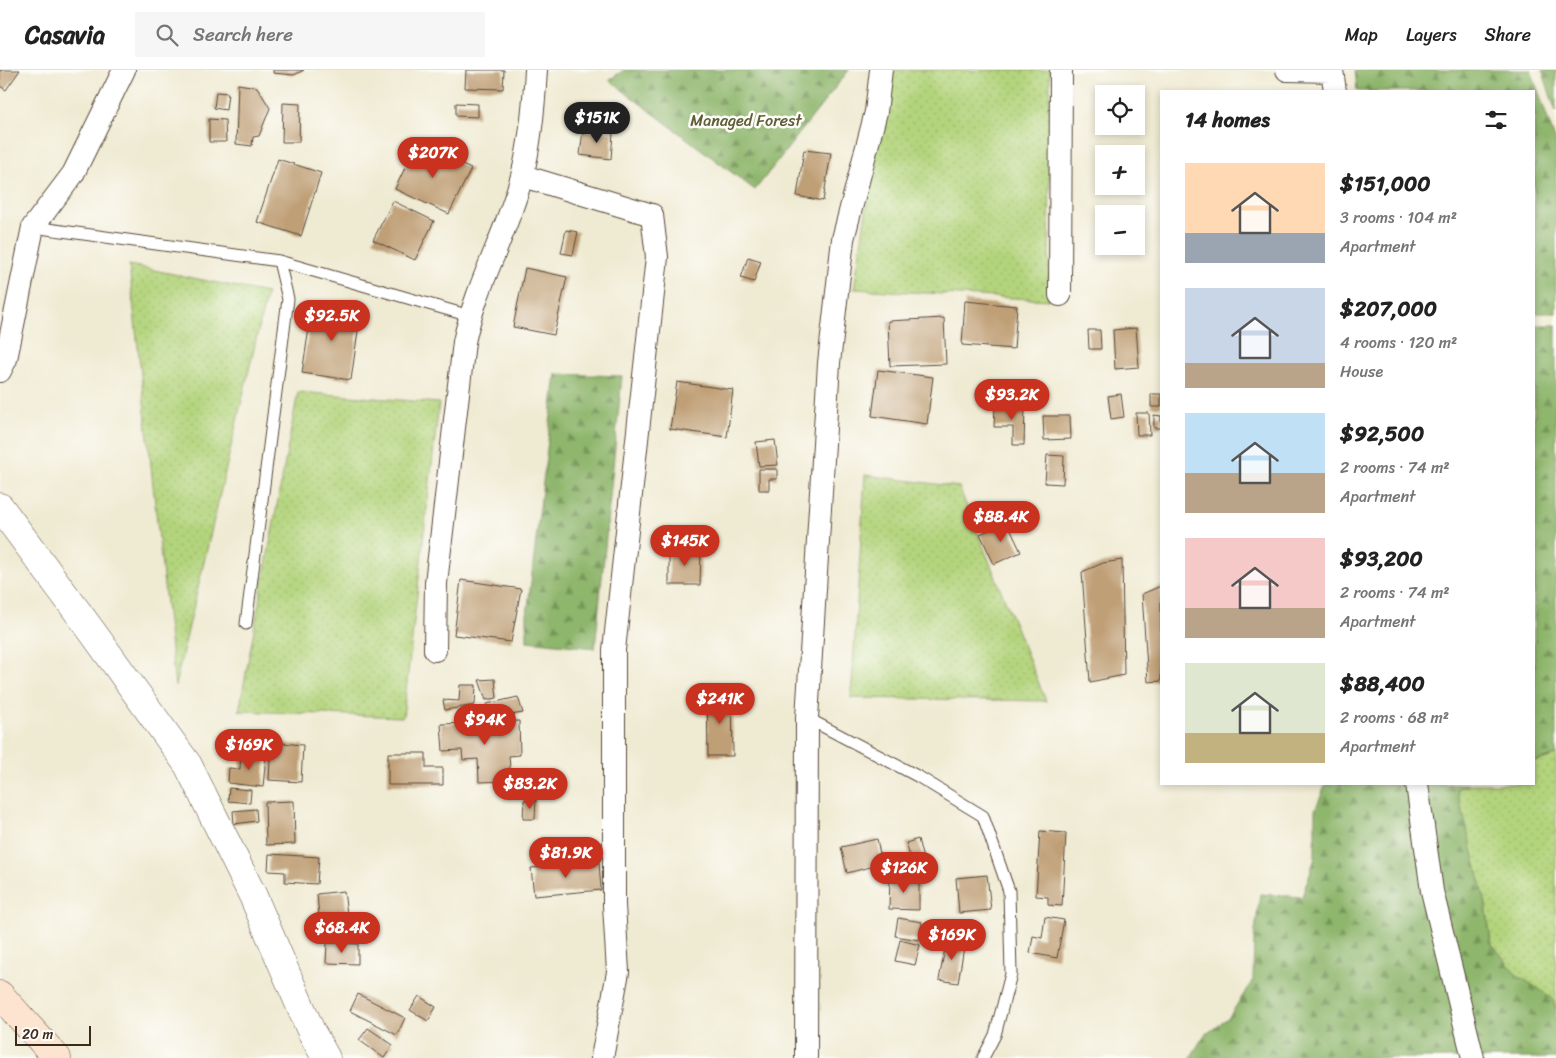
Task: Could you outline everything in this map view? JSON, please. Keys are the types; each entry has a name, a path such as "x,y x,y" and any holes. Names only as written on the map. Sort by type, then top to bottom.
{"main road":[{"path":"0,994 57,1058"}],"street":[{"path":"0,371 6,359 33,227 72,174 124,70"},
{"path":"435,650 436,583 464,342 470,316 522,176 534,101 536,70"},
{"path":"806,1058 807,718 829,363 843,239 876,112 881,70"},
{"path":"1060,295 1061,70"},
{"path":"1286,70 1333,77"},
{"path":"522,176 652,214 657,257 614,650 614,905 618,972 602,1058"},
{"path":"0,507 92,630 188,765 253,896 311,1031 326,1058"},
{"path":"1416,785 1432,891 1454,988 1473,1058"}],"lane":[{"path":"33,227 279,260 470,316"},
{"path":"246,624 288,299 279,260"},
{"path":"807,718 919,777 983,816 1009,891 1010,974 995,1035 982,1058"}],"green space":[{"name":"Managed Forest","path":"624,70 849,70 755,190 609,80"},
{"path":"888,70 1050,70 1049,300 854,289"},
{"path":"1355,70 1531,70 1556,143 1556,313 1535,313 1535,90 1357,90"},
{"path":"1542,70 1556,70 1556,112"},
{"path":"129,265 267,293 175,686"},
{"path":"1535,325 1556,325 1556,755 1535,762"},
{"path":"556,374 622,376 595,648 527,641 527,615"},
{"path":"298,392 439,403 403,717 239,711"},
{"path":"865,475 959,487 1046,701 851,698"},
{"path":"1556,755 1556,1009 1550,997 1517,976 1491,943 1486,905 1456,788 1466,785 1535,785 1535,762"},
{"path":"1326,785 1467,785 1457,789 1486,905 1491,943 1517,975 1551,997 1556,1009 1556,1058 1190,1058 1204,1036 1229,1017 1253,980 1254,939 1260,894 1302,897 1315,858 1315,810"}],"building":[{"path":"0,70 20,70 6,90 0,86"},
{"path":"273,70 304,70 294,75 273,73"},
{"path":"466,70 504,70 503,89 465,88"},
{"path":"238,84 257,87 270,108 259,136 253,137 252,146 236,144"},
{"path":"216,92 228,93 226,110 214,108"},
{"path":"283,103 300,104 299,142 282,142"},
{"path":"456,103 478,104 478,117 456,116"},
{"path":"593,114 609,116 607,126 592,125"},
{"path":"209,119 225,120 226,142 209,142"},
{"path":"583,130 613,133 611,159 580,155"},
{"path":"416,144 471,169 449,214 395,189"},
{"path":"804,150 831,153 823,201 797,196"},
{"path":"278,159 321,173 301,236 257,222"},
{"path":"393,201 434,221 415,260 373,240"},
{"path":"566,230 578,232 573,255 561,253"},
{"path":"748,257 761,261 754,282 741,278"},
{"path":"525,268 567,277 554,335 513,327"},
{"path":"965,301 1017,306 1014,349 962,345"},
{"path":"313,303 361,310 351,380 302,373"},
{"path":"944,318 946,364 890,366 888,321"},
{"path":"1136,328 1139,367 1115,369 1113,330"},
{"path":"1088,330 1100,330 1101,349 1089,349"},
{"path":"878,370 933,377 927,424 872,416"},
{"path":"677,382 733,390 727,437 670,429"},
{"path":"1121,394 1124,417 1111,419 1108,396"},
{"path":"1151,394 1160,394 1160,407 1151,407"},
{"path":"995,405 1025,405 1024,445 1013,445 1013,427 994,427"},
{"path":"1136,413 1149,413 1150,435 1137,435"},
{"path":"1154,415 1160,416 1160,428 1154,428"},
{"path":"1043,416 1070,416 1071,439 1044,440"},
{"path":"775,440 778,465 759,466 756,442"},
{"path":"1047,455 1064,456 1063,484 1045,483"},
{"path":"759,469 777,469 777,479 769,479 769,490 759,490"},
{"path":"1007,522 1021,552 994,564 980,534"},
{"path":"669,549 701,549 700,585 669,585"},
{"path":"1122,560 1124,675 1090,682 1082,572 1103,563"},
{"path":"461,580 521,589 511,642 454,635"},
{"path":"1160,586 1160,681 1148,682 1142,594"},
{"path":"495,679 497,698 486,700 479,680"},
{"path":"460,685 476,685 475,705 445,710 443,700 459,701"},
{"path":"707,694 732,694 733,756 708,756"},
{"path":"518,697 523,713 491,718 487,704"},
{"path":"519,721 520,755 509,756 511,781 479,782 478,759 463,760 462,750 443,751 441,724"},
{"path":"271,742 303,745 301,782 269,780"},
{"path":"241,753 266,755 263,787 228,783 229,768 240,769"},
{"path":"388,753 426,753 426,768 443,768 443,785 388,785"},
{"path":"229,788 251,790 250,803 228,801"},
{"path":"524,800 536,800 535,819 523,819"},
{"path":"294,801 295,844 266,845 265,802"},
{"path":"256,809 257,821 234,824 233,811"},
{"path":"1040,831 1066,833 1062,906 1048,905 1048,897 1036,896"},
{"path":"877,839 882,864 847,873 841,847"},
{"path":"918,839 925,867 914,870 906,843"},
{"path":"269,854 319,857 317,884 285,882 285,872 268,871"},
{"path":"599,862 601,890 534,896 531,868"},
{"path":"987,875 991,910 959,913 956,878"},
{"path":"890,878 919,878 919,910 889,909"},
{"path":"344,891 347,914 319,917 317,894"},
{"path":"1045,917 1064,920 1057,958 1030,953 1033,936 1042,938"},
{"path":"898,918 922,922 919,940 895,936"},
{"path":"947,938 965,941 958,983 939,980"},
{"path":"900,940 920,945 915,965 895,961"},
{"path":"327,943 358,944 358,964 326,963"},
{"path":"358,994 405,1018 397,1035 350,1011"},
{"path":"419,996 436,1007 428,1021 410,1010"},
{"path":"368,1028 393,1045 384,1058 359,1040"}]}
